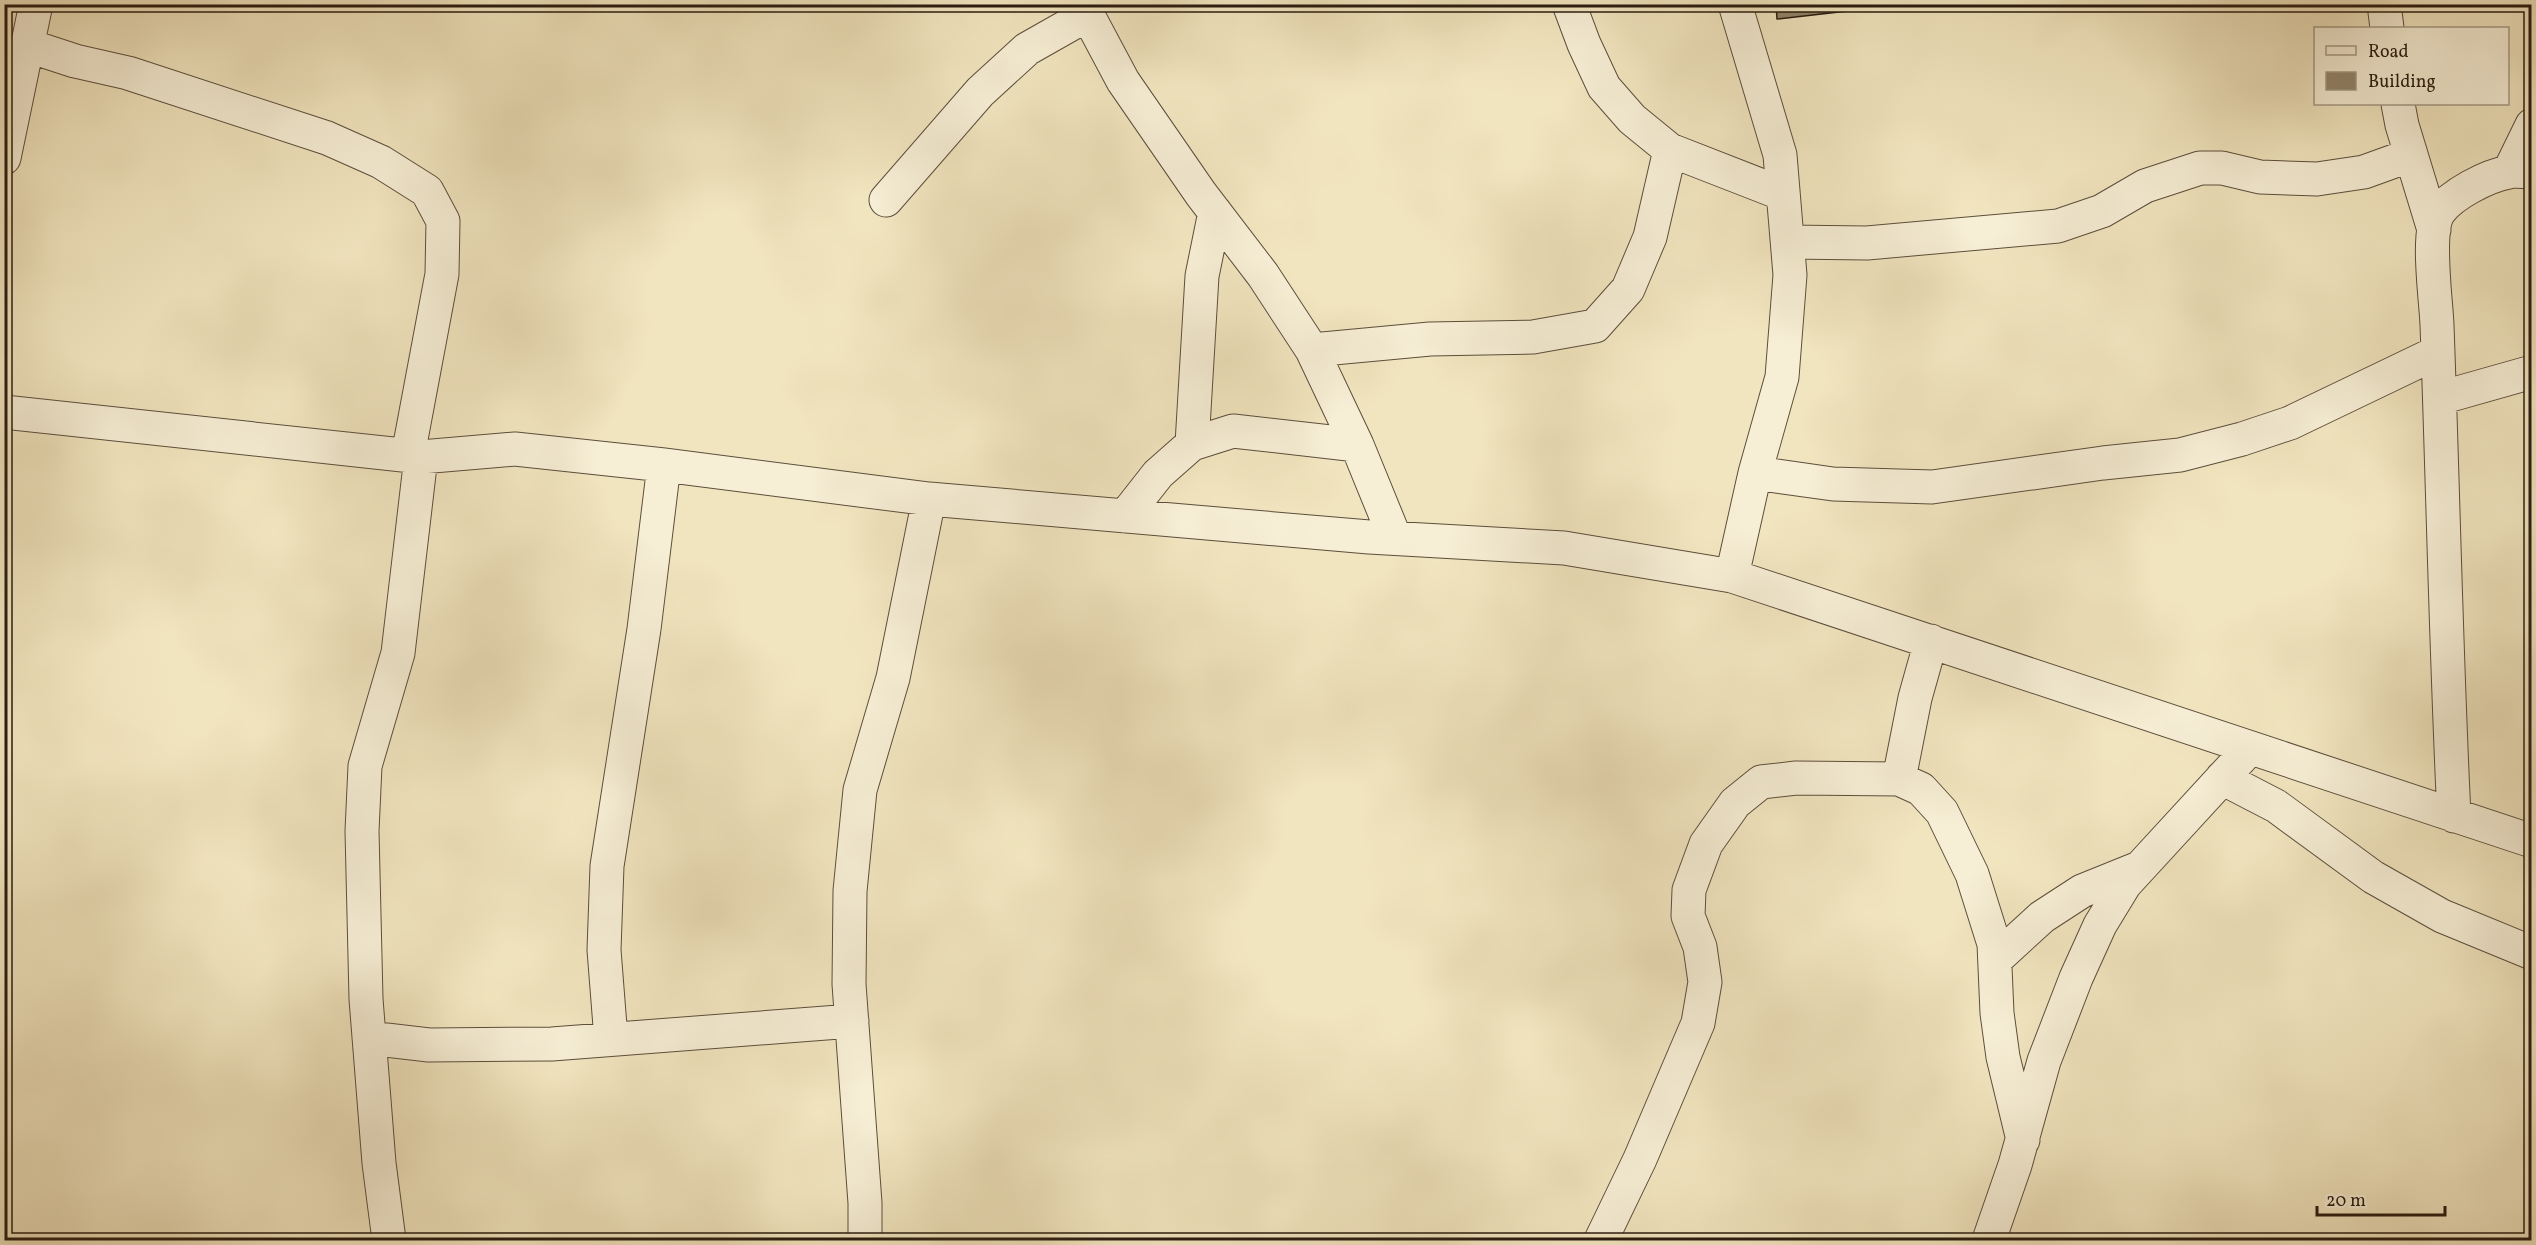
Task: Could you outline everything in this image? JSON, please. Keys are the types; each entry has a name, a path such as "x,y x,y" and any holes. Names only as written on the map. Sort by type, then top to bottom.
{"street":[{"path":"4,158 36,4"},
{"path":"1569,4 1604,87 1632,119 1670,150 1783,195"},
{"path":"1732,576 1755,473 1782,377 1790,275 1780,155 1735,4"},
{"path":"2384,4 2387,27"},
{"path":"886,200 980,92 1027,49 1084,10 1123,81 1215,212 1263,275 1312,350 1357,445 1395,538"},
{"path":"27,45 75,61 128,73 327,138 381,162 427,191 442,221 442,274 415,456 398,653 365,766 362,831 369,1038 379,1163 389,1240"},
{"path":"2398,105 2402,125 2434,230"},
{"path":"2454,816 2446,661 2440,398 2431,241 2439,213 2463,191 2520,172 2532,125"},
{"path":"1312,350 1430,339 1533,337 1594,326 1628,289 1650,237 1670,150"},
{"path":"1788,242 1867,243 2058,226 2102,211 2145,186 2200,168 2222,168 2260,177 2317,179 2364,172 2411,155"},
{"path":"1192,444 1202,276 1215,212"},
{"path":"1755,473 1833,484 1932,487 2103,463 2180,455 2242,440 2290,423 2438,352"},
{"path":"2440,398 2532,372"},
{"path":"4,412 415,456 515,449 664,465 929,499 1395,538 1564,548 1732,576 2532,841"},
{"path":"1125,516 1158,474 1192,444 1233,431 1357,445"},
{"path":"611,1039 604,950 607,866 621,762 644,629 664,465"},
{"path":"865,1240 865,1203 849,984 850,891 860,790 893,678 929,499"},
{"path":"1899,779 1915,698 1931,641"},
{"path":"1989,1240 2022,1140 2044,1062 2076,978 2100,924 2125,884 2250,748"},
{"path":"1601,1240 1640,1159 1698,1023 1705,982 1700,947 1688,916 1689,890 1706,844 1736,803 1761,782 1796,778 1899,779 1921,789 1942,812 1961,847 1981,897 1994,944 1997,1013 2003,1057 2022,1140"},
{"path":"2223,778 2276,806 2383,882 2442,916 2532,952"},
{"path":"1995,960 2042,917 2082,891 2139,868"},
{"path":"369,1038 429,1045 552,1044 852,1021"}],"building":[{"path":"1776,4 1856,4 1856,10 1777,19"}]}
